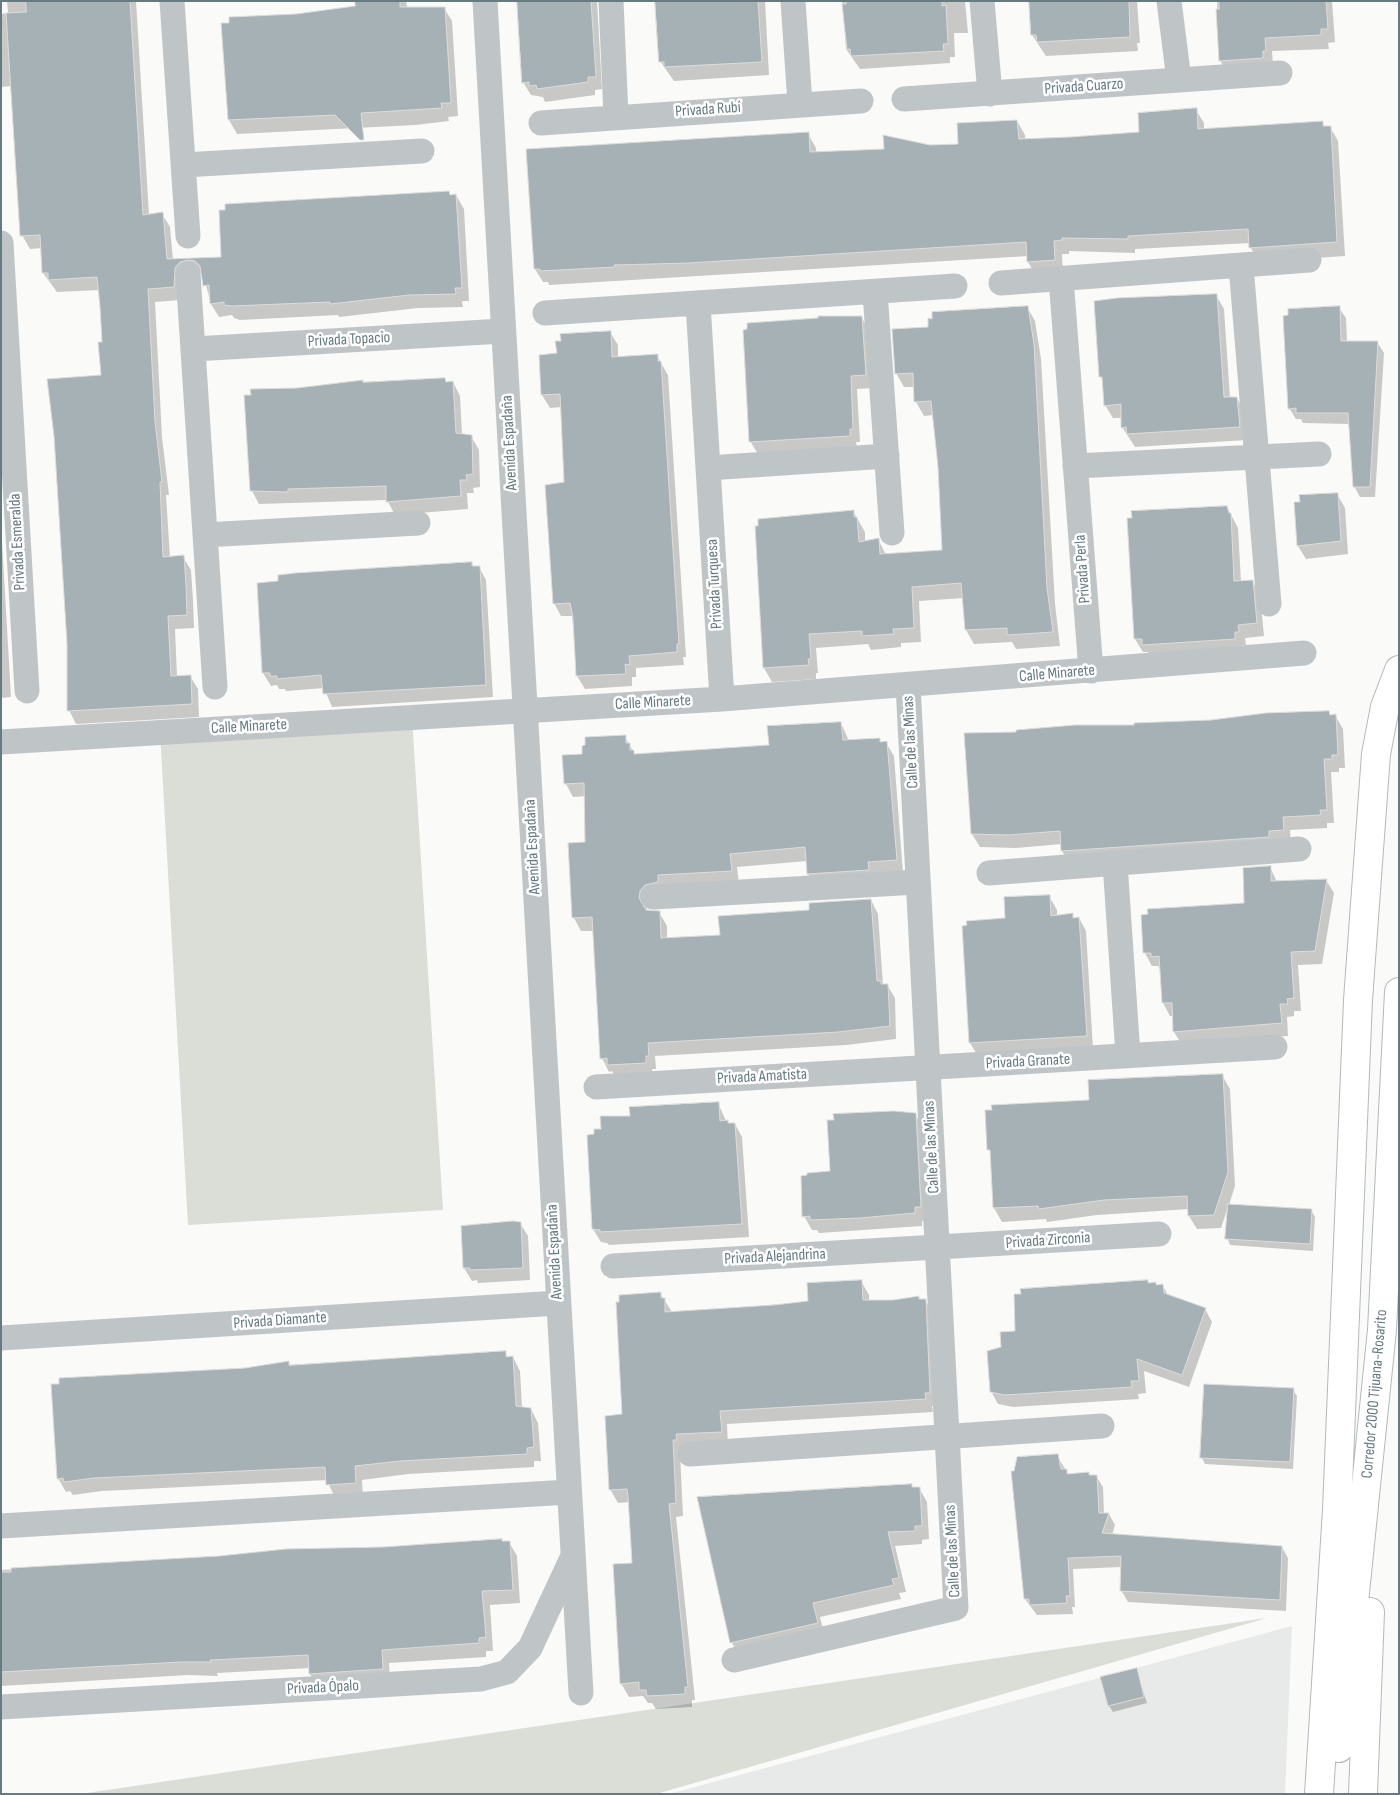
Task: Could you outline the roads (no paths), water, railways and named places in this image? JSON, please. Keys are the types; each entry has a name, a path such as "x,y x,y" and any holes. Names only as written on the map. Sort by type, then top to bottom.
{"highway":[{"path":"1319,1794 1337,1510 1358,1000 1376,754 1386,707 1399,670"},
{"name":"Corredor 2000 Tijuana-Rosarito","path":"1335,1794 1382,1330 1399,992"},
{"path":"1363,1794 1382,1330"}],"street":[{"path":"172,1 188,236"},
{"name":"Avenida Espadaña","path":"485,1 558,1303 574,1555 580,1693"},
{"path":"611,1 616,116"},
{"path":"793,1 800,104"},
{"path":"982,1 990,94"},
{"path":"1170,1 1179,80"},
{"name":"Privada Cuarzo","path":"904,99 1280,73"},
{"name":"Privada Rubí","path":"541,123 616,116 861,100"},
{"path":"184,165 422,151"},
{"name":"Privada Esmeralda","path":"1,242 27,691"},
{"path":"1001,283 1309,260"},
{"path":"1241,266 1269,604"},
{"path":"188,274 215,687"},
{"name":"Privada Perla","path":"1061,278 1091,671"},
{"path":"546,313 955,286"},
{"path":"875,292 892,533"},
{"name":"Privada Turquesa","path":"698,303 722,699"},
{"name":"Privada Topacio","path":"194,349 503,331"},
{"path":"1075,466 1319,454"},
{"path":"708,468 887,456"},
{"path":"206,535 418,523"},
{"name":"Calle Minarete","path":"1,742 722,699 908,686 1304,653"},
{"name":"Calle de las Minas","path":"734,1660 956,1608 908,686"},
{"path":"989,873 1299,848"},
{"path":"1115,863 1128,1056"},
{"path":"653,897 918,882"},
{"name":"Privada Granate","path":"928,1068 1275,1047"},
{"name":"Privada Amatista","path":"596,1087 928,1068"},
{"name":"Privada Zirconia","path":"937,1248 1159,1234"},
{"name":"Privada Alejandrina","path":"613,1266 937,1248"},
{"name":"Privada Diamante","path":"1,1338 558,1303"},
{"path":"690,1454 1102,1426"},
{"path":"1,1526 569,1492"},
{"name":"Privada Ópalo","path":"1,1707 481,1679 508,1672 530,1648 574,1555"}]}
